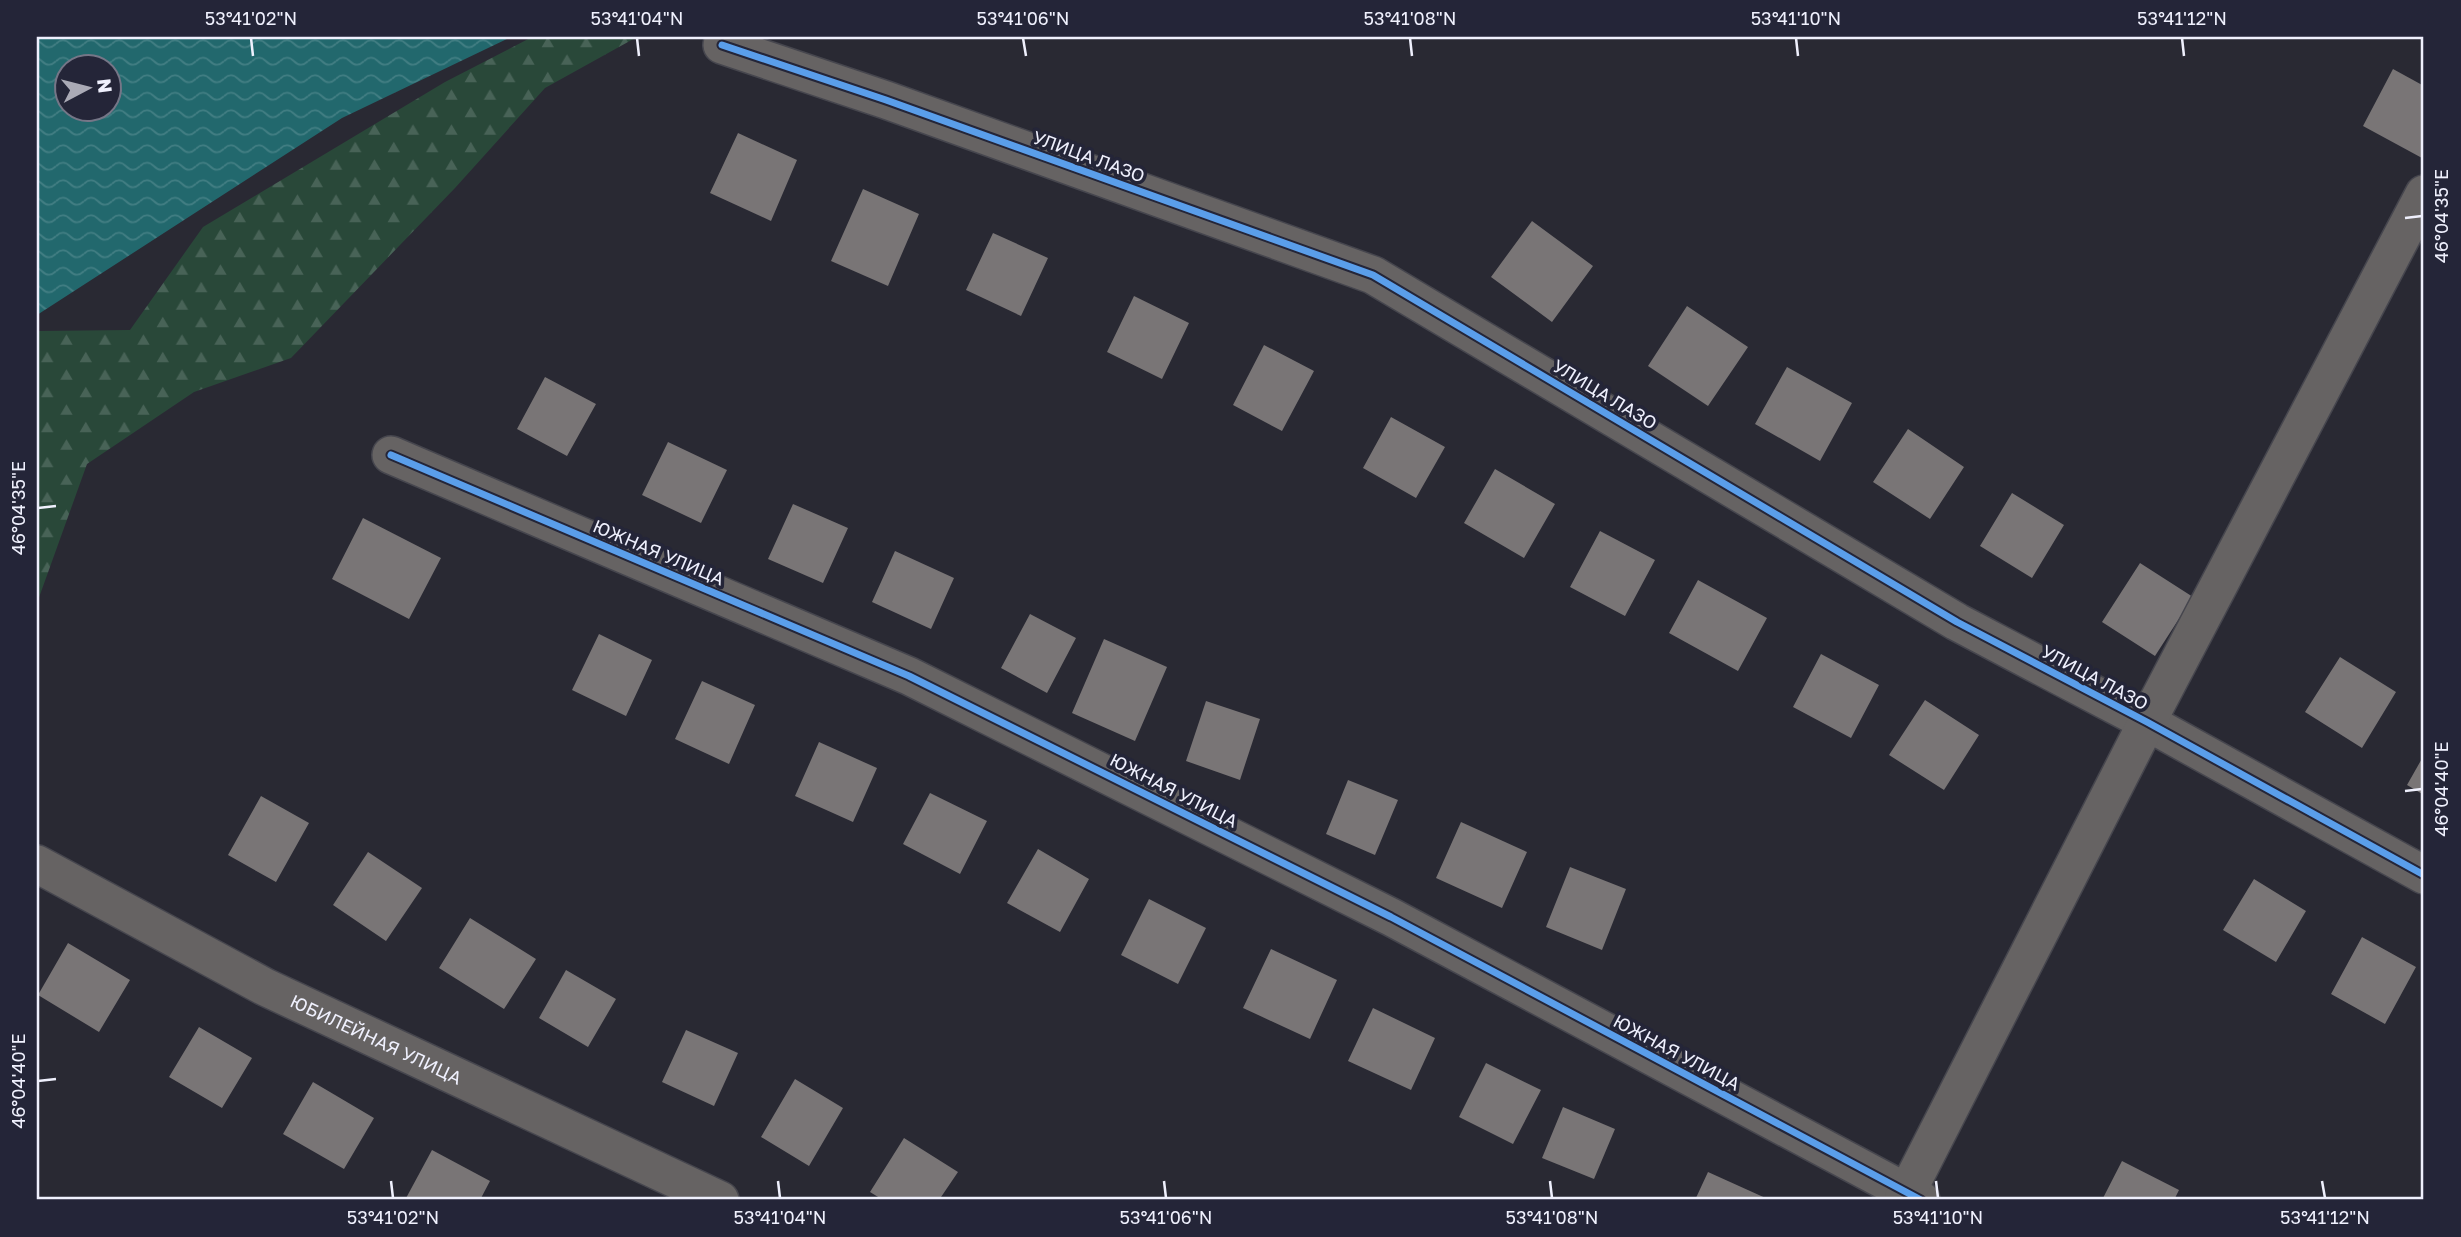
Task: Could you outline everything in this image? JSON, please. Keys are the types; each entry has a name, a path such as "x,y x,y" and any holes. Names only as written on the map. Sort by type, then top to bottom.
{"street":[{"name":"УЛИЦА ЛАЗО","path":"722,45 886,100 1373,275 1957,622 2147,722 2424,875"},
{"path":"1910,1197 2147,722 2424,194"},
{"name":"ЮЖНАЯ УЛИЦА","path":"391,455 909,676 1391,917 1910,1197"},
{"name":"ЮБИЛЕЙНАЯ УЛИЦА","path":"37,864 265,987 720,1200"}],"green space":[{"path":"532,37 637,37 545,88 455,188 291,358 194,392 87,464 37,603 37,331 130,330 203,227 445,82"}],"water":[{"path":"37,37 511,37 342,118 37,315"}],"building":[{"path":"2393,69 2424,86 2422,158 2363,126"},
{"path":"738,133 797,160 771,221 710,193"},
{"path":"863,189 919,214 888,286 831,261"},
{"path":"1532,221 1593,266 1552,322 1491,277"},
{"path":"993,233 1048,258 1021,316 966,290"},
{"path":"1134,296 1189,323 1162,379 1107,352"},
{"path":"1687,306 1748,347 1708,406 1648,366"},
{"path":"1264,345 1314,371 1282,431 1233,405"},
{"path":"1787,367 1852,403 1820,461 1755,424"},
{"path":"545,377 596,404 567,456 517,429"},
{"path":"1391,417 1445,447 1416,498 1363,468"},
{"path":"1908,429 1964,467 1930,519 1873,482"},
{"path":"668,442 727,470 701,523 642,495"},
{"path":"1495,469 1555,504 1524,558 1464,523"},
{"path":"2012,493 2064,525 2032,578 1980,546"},
{"path":"793,504 848,528 823,583 768,559"},
{"path":"363,518 441,558 409,619 332,579"},
{"path":"1600,531 1655,560 1625,616 1570,587"},
{"path":"895,551 954,578 931,629 872,602"},
{"path":"2140,563 2193,597 2155,656 2102,622"},
{"path":"1698,580 1767,618 1738,671 1669,633"},
{"path":"1030,614 1076,638 1047,693 1001,668"},
{"path":"599,634 652,660 626,716 572,690"},
{"path":"1104,639 1167,667 1135,741 1072,713"},
{"path":"1821,654 1879,685 1851,738 1793,707"},
{"path":"2340,657 2396,692 2362,748 2305,712"},
{"path":"702,681 755,705 729,764 675,739"},
{"path":"1925,700 1979,735 1944,790 1889,755"},
{"path":"1206,701 1260,719 1240,780 1186,761"},
{"path":"819,742 877,768 853,822 795,796"},
{"path":"2424,755 2424,795 2407,785"},
{"path":"1348,780 1398,800 1375,855 1326,834"},
{"path":"930,793 987,821 960,874 903,844"},
{"path":"261,796 309,823 276,882 228,855"},
{"path":"1461,822 1527,852 1502,908 1436,878"},
{"path":"1038,849 1089,879 1060,932 1007,903"},
{"path":"368,852 422,888 386,941 333,905"},
{"path":"1570,867 1626,889 1602,950 1546,927"},
{"path":"2254,879 2306,911 2276,962 2223,930"},
{"path":"1149,899 1206,928 1178,984 1121,955"},
{"path":"470,918 536,959 504,1009 439,968"},
{"path":"2362,937 2416,967 2385,1024 2331,994"},
{"path":"68,943 130,980 99,1032 38,995"},
{"path":"1271,949 1337,980 1310,1039 1243,1008"},
{"path":"566,970 616,999 588,1047 539,1018"},
{"path":"1373,1008 1435,1038 1411,1090 1348,1061"},
{"path":"199,1027 252,1058 222,1108 169,1077"},
{"path":"686,1030 738,1053 714,1106 662,1082"},
{"path":"1486,1063 1541,1090 1513,1144 1459,1117"},
{"path":"795,1079 843,1108 809,1166 761,1137"},
{"path":"313,1082 374,1118 344,1169 283,1134"},
{"path":"1563,1107 1615,1129 1594,1179 1542,1158"},
{"path":"904,1138 958,1172 939,1200 883,1200 870,1192"},
{"path":"432,1150 490,1181 480,1200 405,1200"},
{"path":"2122,1161 2179,1190 2174,1200 2102,1200"},
{"path":"1708,1172 1770,1200 1695,1200"}],"cycle path":[{"path":"722,45 886,100 1373,275 1957,622 2147,722 2424,875"},
{"path":"391,455 909,676 1391,917 1921,1200"}]}
